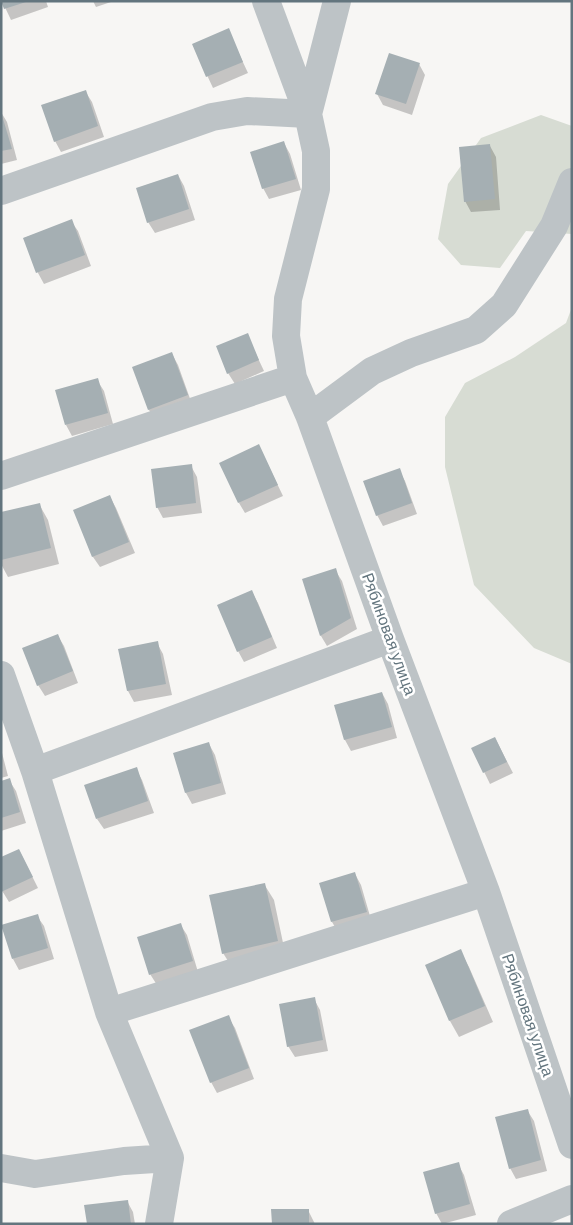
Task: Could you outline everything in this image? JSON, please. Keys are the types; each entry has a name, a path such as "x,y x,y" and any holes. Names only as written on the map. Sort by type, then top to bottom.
{"street":[{"name":"Рябиновая улица","path":"266,1 308,114 316,152 316,189 288,299 286,336 293,378 310,417 390,639 486,892 572,1145"},
{"path":"1,191 212,117 247,111 308,114 337,1"},
{"path":"310,417 372,371 411,353 476,330 504,305 554,226 572,182"},
{"path":"1,476 293,378"},
{"path":"35,771 390,639"},
{"path":"1,675 35,771 109,1012 170,1158 159,1224"},
{"path":"109,1012 486,892"},
{"path":"1,1168 35,1174 124,1161 170,1158"},
{"path":"511,1224 572,1199"}],"shaded area":[{"path":"541,115 572,126 572,234 526,231 500,268 461,265 438,239 448,184 481,138"},
{"path":"572,307 572,664 534,648 474,585 445,467 445,417 465,383 515,357 566,323"}],"building":[{"path":"1,1 26,1 26,2 4,9"},
{"path":"229,28 243,62 206,77 192,44"},
{"path":"389,53 420,63 406,104 375,94"},
{"path":"86,90 98,126 54,142 41,105"},
{"path":"1,112 12,149 1,151"},
{"path":"284,141 296,179 262,189 250,152"},
{"path":"490,144 495,199 464,202 459,147"},
{"path":"178,174 189,209 147,223 136,188"},
{"path":"72,219 85,255 36,273 23,238"},
{"path":"248,333 259,360 227,374 216,346"},
{"path":"172,352 188,395 148,410 132,367"},
{"path":"98,378 108,413 65,425 55,390"},
{"path":"259,444 278,485 238,503 219,463"},
{"path":"192,464 196,503 156,508 151,469"},
{"path":"400,468 412,503 376,516 363,481"},
{"path":"110,495 129,542 92,557 73,510"},
{"path":"40,503 51,548 1,560 1,512"},
{"path":"336,568 351,618 320,636 302,579"},
{"path":"252,590 272,637 237,652 217,605"},
{"path":"58,634 73,671 37,686 22,648"},
{"path":"158,641 166,684 127,691 118,649"},
{"path":"382,692 392,727 344,740 334,705"},
{"path":"495,737 507,762 483,773 471,748"},
{"path":"209,742 221,783 185,793 173,753"},
{"path":"137,767 148,801 96,819 84,785"},
{"path":"10,778 20,812 1,818 1,781"},
{"path":"19,849 33,877 1,892 1,857"},
{"path":"355,872 367,912 331,922 319,883"},
{"path":"265,883 278,941 222,954 209,895"},
{"path":"38,914 48,948 12,959 1,925"},
{"path":"181,923 193,961 149,975 137,937"},
{"path":"461,949 485,1006 449,1021 425,965"},
{"path":"315,997 323,1040 287,1047 279,1004"},
{"path":"229,1015 249,1068 210,1083 189,1030"},
{"path":"528,1109 541,1160 509,1169 495,1117"},
{"path":"459,1162 470,1204 435,1214 423,1172"},
{"path":"128,1200 131,1224 87,1224 84,1205"},
{"path":"271,1209 309,1209 309,1224 272,1224"}]}
